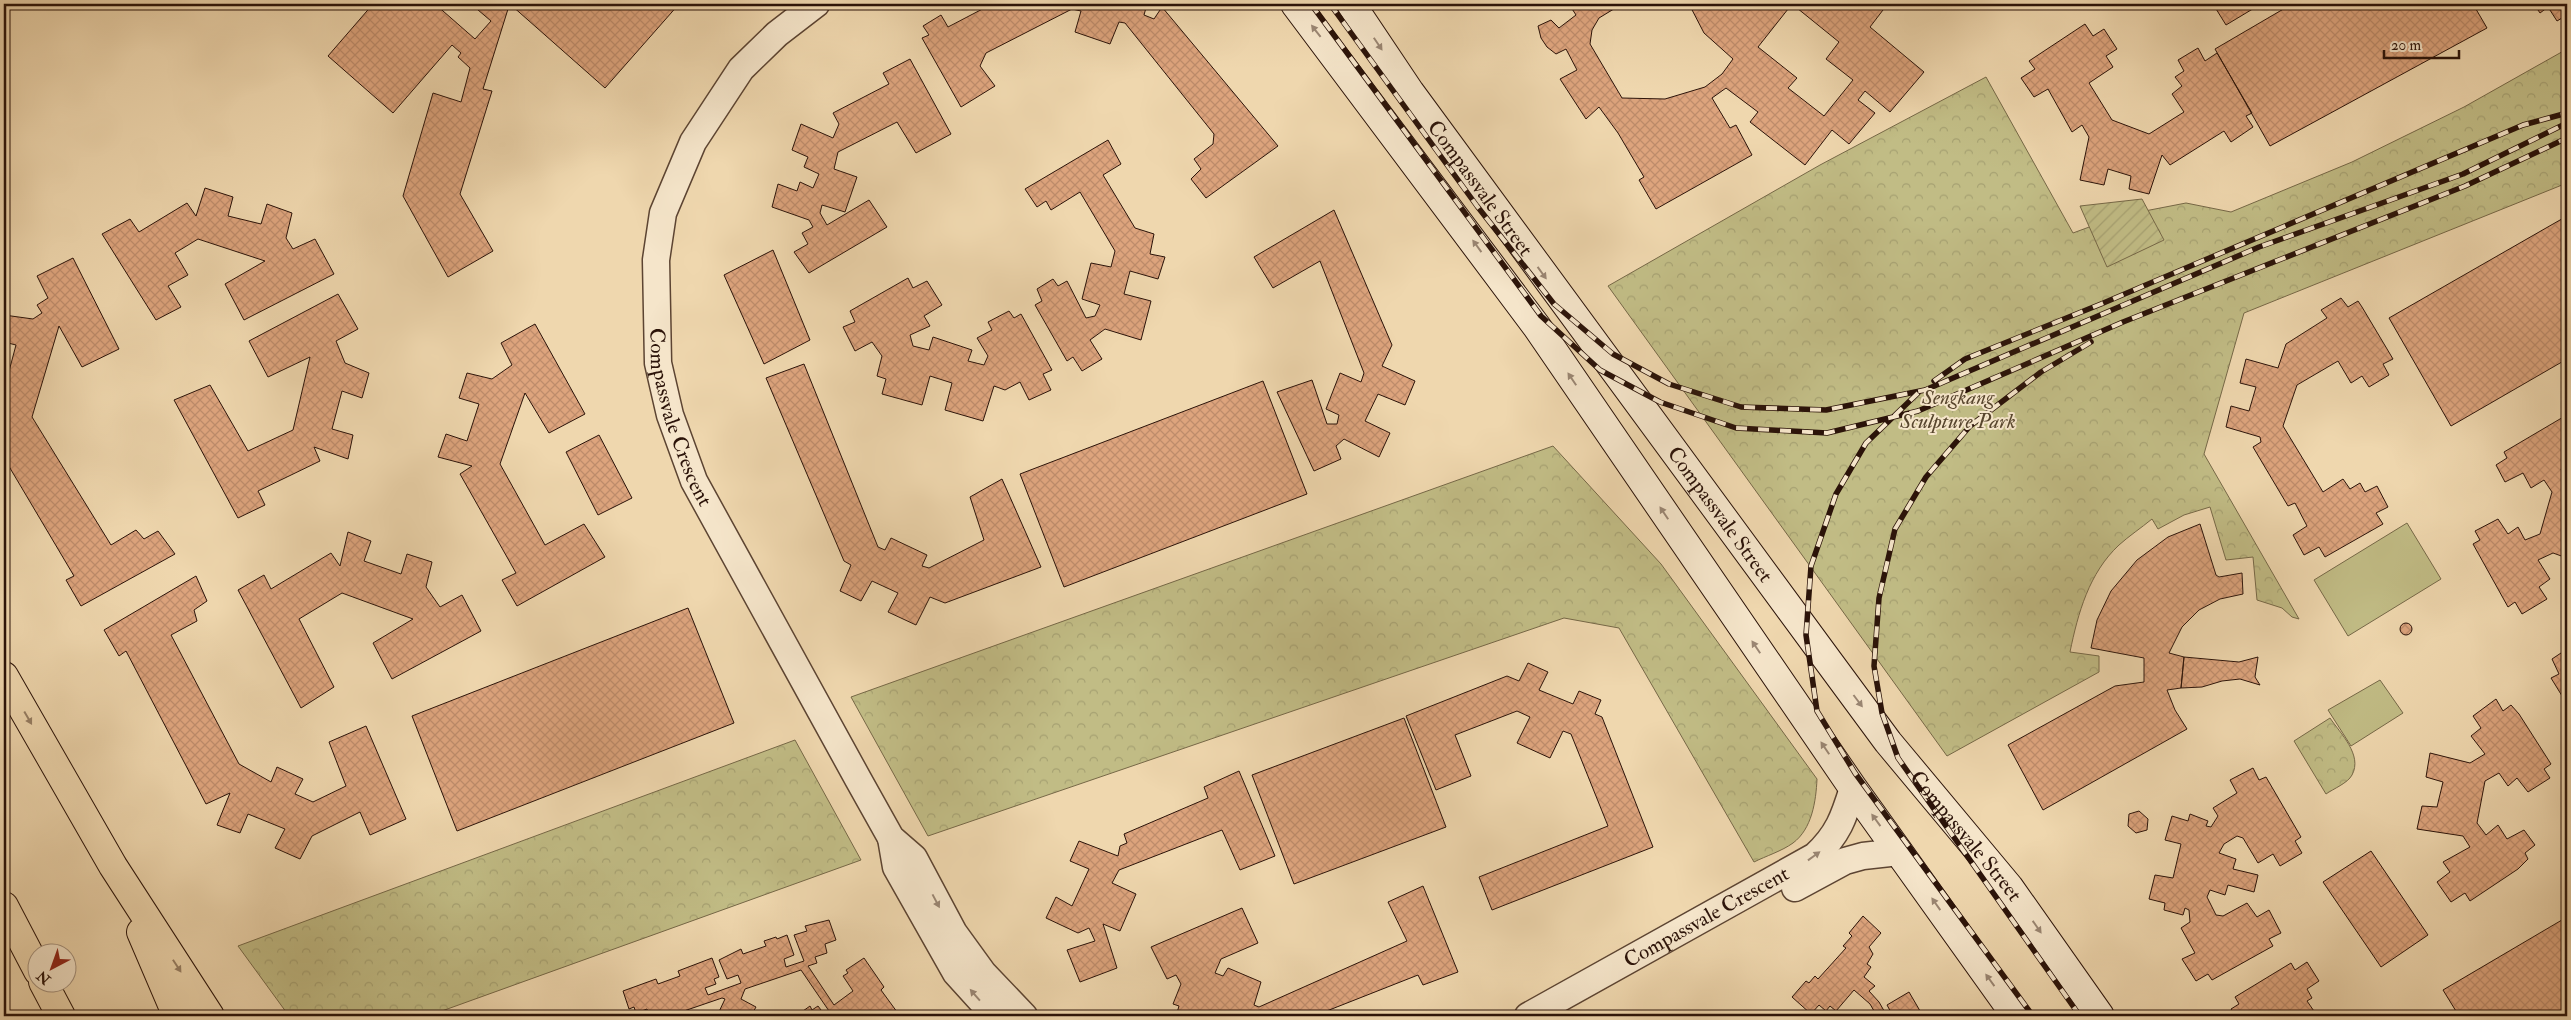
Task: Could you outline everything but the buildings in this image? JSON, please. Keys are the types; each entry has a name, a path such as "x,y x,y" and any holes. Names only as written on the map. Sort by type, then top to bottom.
{"highway":[{"path":"4,676 113,866 210,1016"},
{"path":"113,866 177,1016"},
{"path":"4,906 28,952"},
{"path":"49,992 61,1016"}],"street":[{"name":"Compassvale Crescent","path":"816,4 777,34 741,69 693,142 663,213 657,250 658,363 670,415 694,481 891,838 896,867 956,973 995,1016"},
{"name":"Compassvale Street","path":"1295,4 1537,328 1853,788 2016,1016"},
{"name":"Compassvale Street","path":"1351,4 1416,100 1888,742 2009,887 2100,1016"},
{"name":"Compassvale Crescent","path":"1528,1016 1815,856 1831,841 1840,827 1853,788"},
{"name":"Compassvale Crescent","path":"891,838 914,858 954,933 983,974 1024,1016"},
{"name":"Compassvale Crescent","path":"1561,1016 1706,939 1844,861 1863,856 1899,852"}],"green space":[{"name":"Sengkang Sculpture Park","path":"2567,49 2567,183 2244,313 2204,454 2299,619 2292,617 2282,608 2257,600 2253,557 2226,560 2210,507 2184,515 2158,529 2152,519 2119,545 2109,556 2092,581 2081,608 2070,652 2099,656 2099,672 1947,756 1608,286 1820,165 1986,77 2073,233 2119,216 2186,203 2231,212 2352,162 2464,107"},
{"path":"2142,199 2164,240 2107,267 2080,206"},
{"path":"1553,446 1661,564 1817,779 1814,805 1809,822 1805,830 1789,846 1754,862 1619,628 1564,618 928,836 851,697"},
{"path":"2407,523 2441,579 2348,636 2314,580"},
{"path":"2380,680 2403,713 2351,746 2328,710"},
{"path":"2330,718 2353,752 2355,767 2347,781 2326,794 2294,741"},
{"path":"795,740 861,860 428,1016 289,1016 238,946"}],"railway":[{"path":"1311,4 1541,316 1600,370 1660,402 1736,428 1827,433 1918,411 2123,322 2465,186 2567,138"},
{"path":"1330,4 1477,206 1554,304 1613,354 1669,384 1741,407 1826,410 1925,390 2259,247 2463,174 2567,123"},
{"path":"1934,381 1965,359 2101,304 2523,125 2567,113"},
{"path":"2080,1016 1898,758 1882,713 1874,666 1879,598 1895,529 1926,477 1970,426 2041,372 2091,342"},
{"path":"1918,393 1866,443 1836,494 1811,566 1806,635 1817,711 1855,773 2033,1016"}]}
